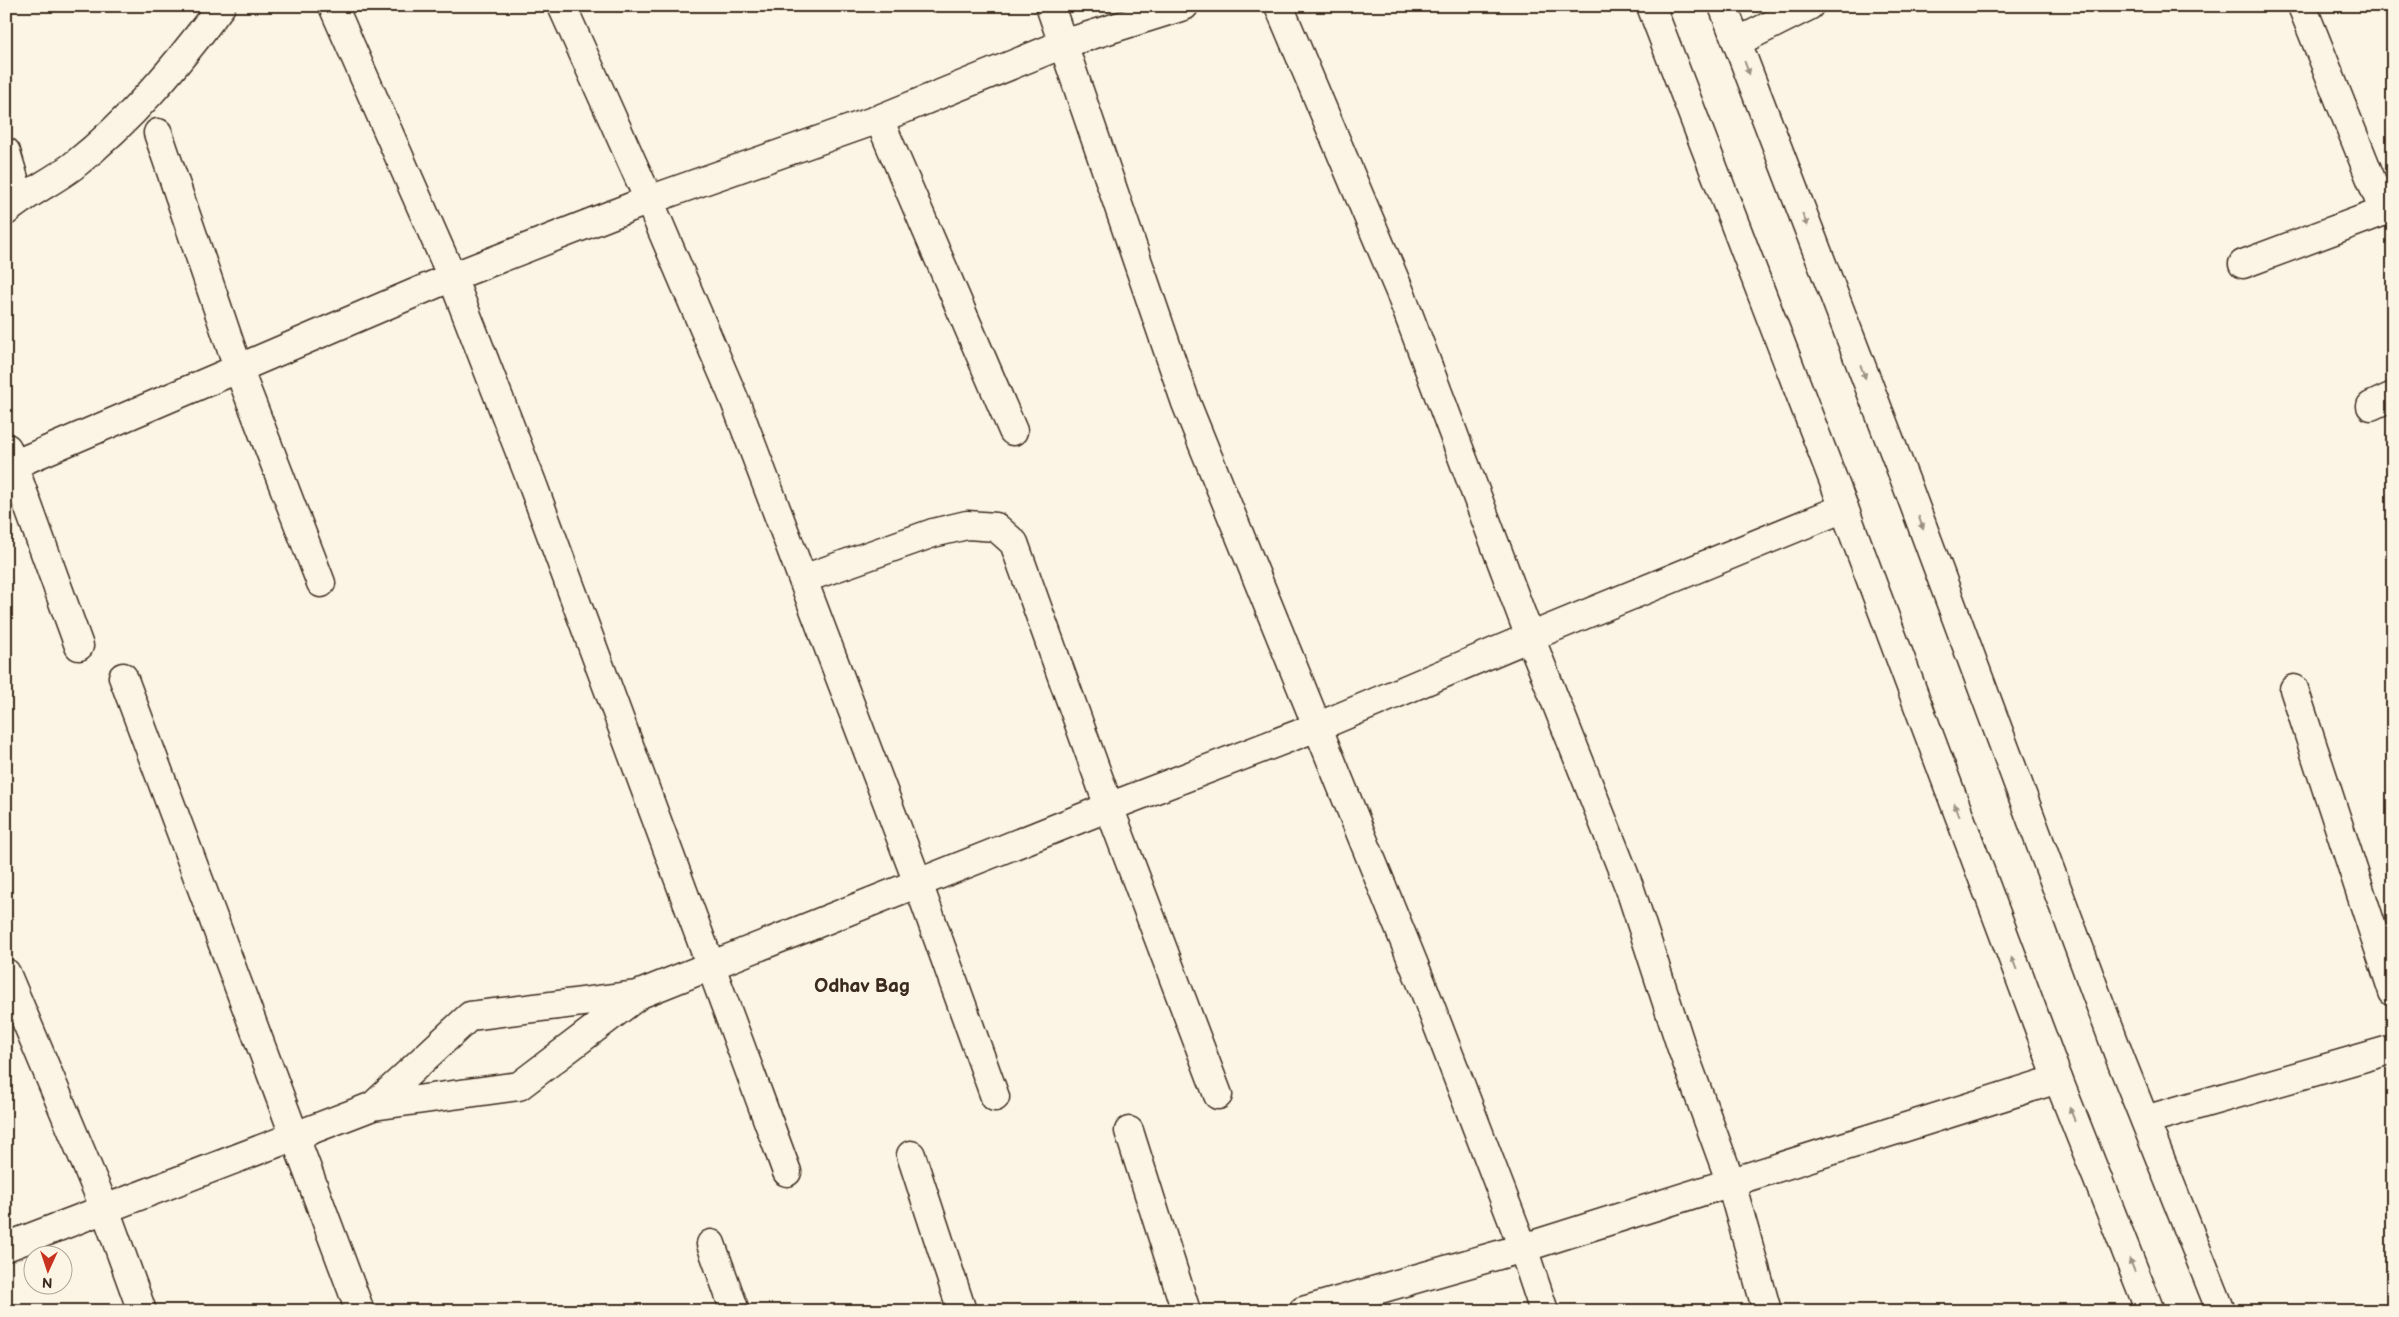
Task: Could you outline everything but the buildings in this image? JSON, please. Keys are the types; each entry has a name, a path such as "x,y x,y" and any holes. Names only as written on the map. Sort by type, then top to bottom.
{"street":[{"path":"6,152 13,205 72,166 144,102 221,6"},
{"path":"333,6 452,277 532,483 787,1172"},
{"path":"562,6 736,401 918,883 996,1097"},
{"path":"1050,6 1186,403 1422,987 1523,1248 1544,1311"},
{"path":"79,646 8,460 238,368 452,277 649,200 879,119 1063,44 1184,6"},
{"path":"1279,6 1400,292 1530,637 1630,889 1681,1046 1730,1183 1767,1311"},
{"path":"1651,6 1844,508 2058,1079 2150,1311"},
{"path":"1723,6 1910,494 2145,1120 2221,1311"},
{"path":"1737,42 1809,6"},
{"path":"2243,264 2388,210 2302,6"},
{"path":"879,119 1013,431"},
{"path":"158,133 238,368 321,582"},
{"path":"374,1106 470,1016 640,994 1109,806 1317,727 1844,508"},
{"path":"803,579 933,534 966,525 996,527 1014,543 1109,806 1218,1095"},
{"path":"123,678 360,1311"},
{"path":"2294,689 2393,992"},
{"path":"6,972 105,1209 142,1311"},
{"path":"6,1247 374,1106 519,1086 640,994"},
{"path":"2145,1120 2393,1049"},
{"path":"1303,1311 1523,1248 2058,1079"},
{"path":"1129,1131 1186,1311"},
{"path":"911,1155 962,1311"},
{"path":"711,1244 735,1311"}],"district":[{"name":"Odhav Bag","path":"862,985"}]}
